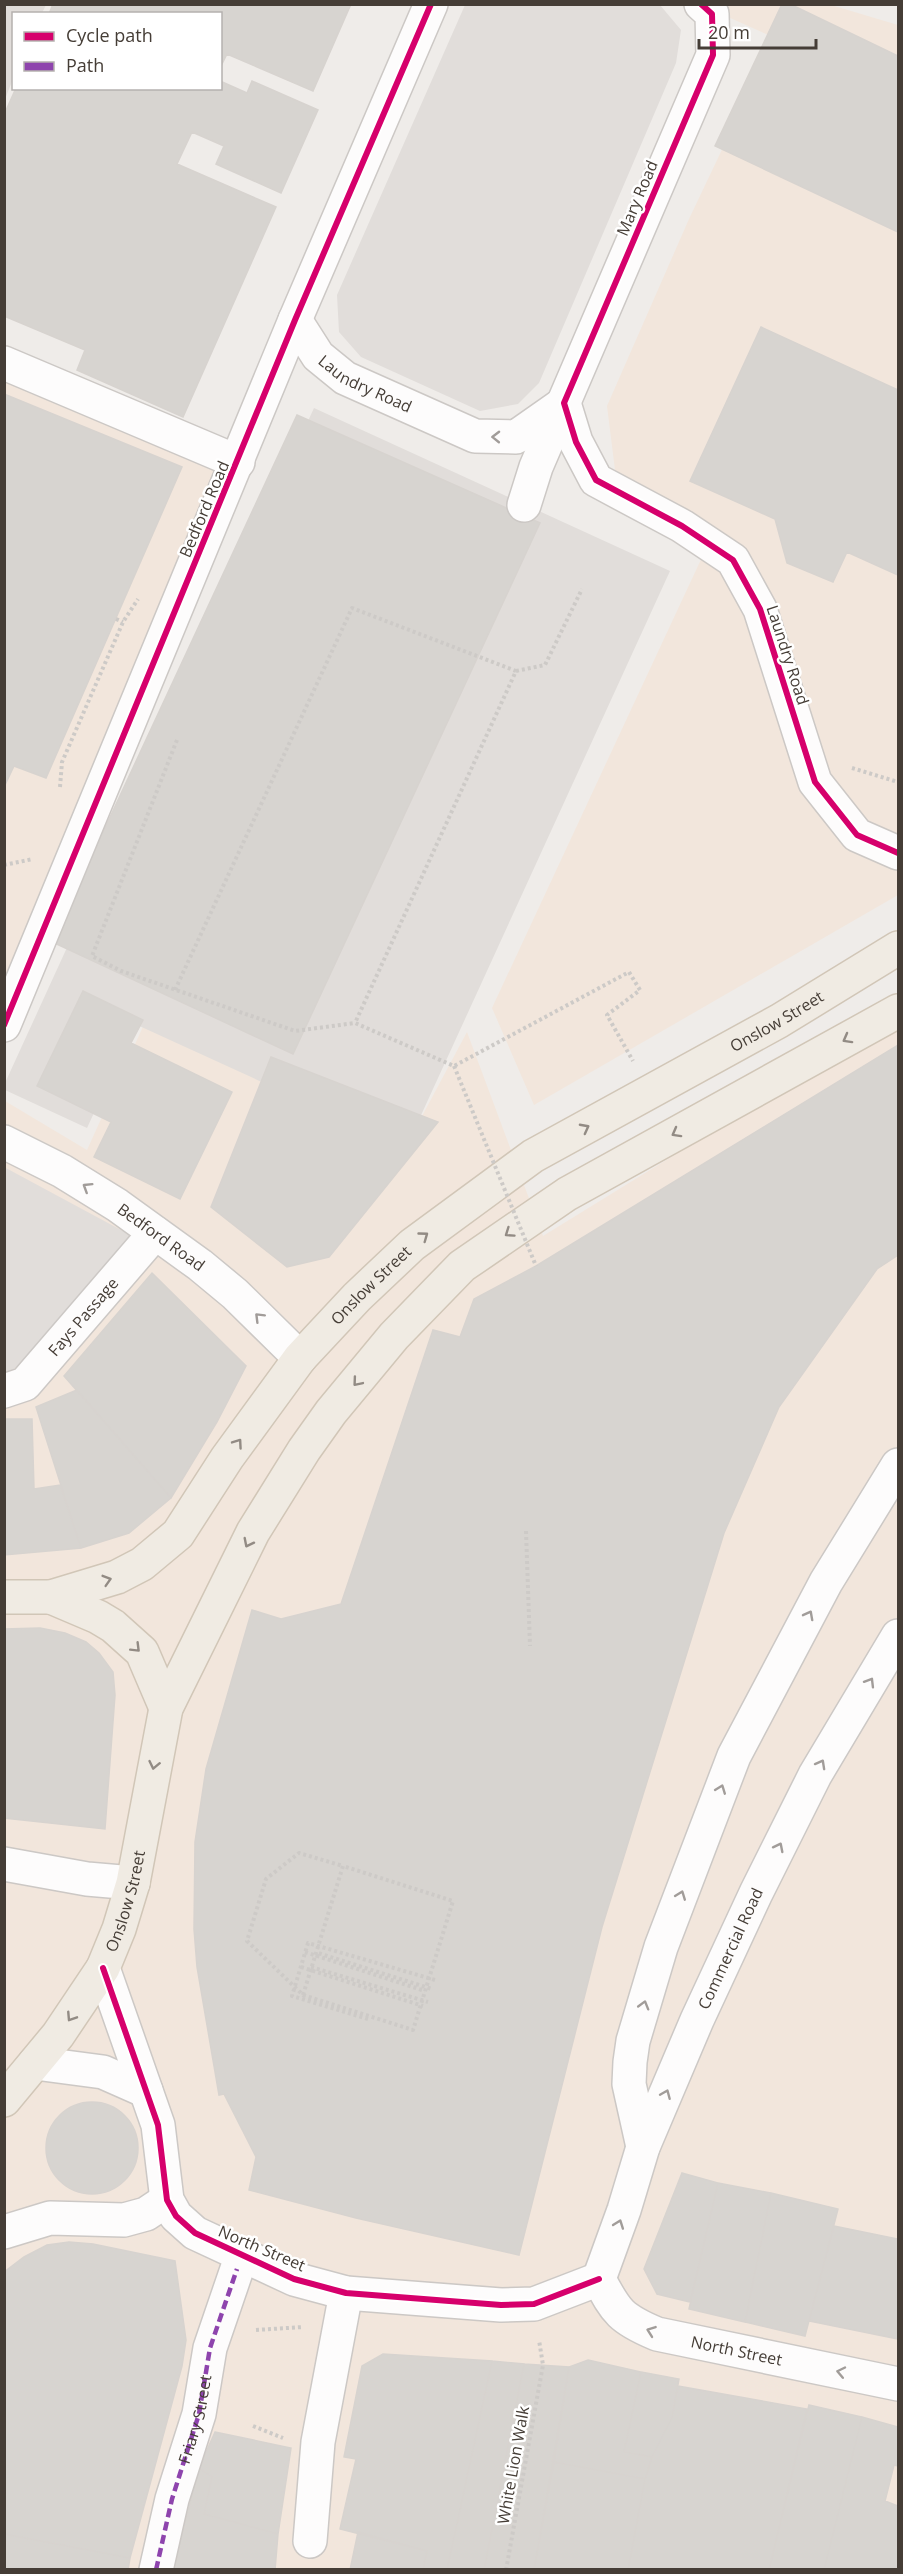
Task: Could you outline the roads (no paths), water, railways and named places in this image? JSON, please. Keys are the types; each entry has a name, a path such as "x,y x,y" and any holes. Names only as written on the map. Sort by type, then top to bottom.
{"main road":[{"name":"Onslow Street","path":"51,1598 117,1577 142,1564 178,1534 227,1458 300,1358 357,1297 411,1245 533,1156 779,1021 898,948"},
{"name":"Onslow Street","path":"4,2100 58,2035 103,1968 119,1929 133,1883 166,1708 253,1532 304,1450 394,1336 462,1266 567,1194 898,1011"},
{"path":"4,1598 51,1598 98,1617 113,1626 141,1652 166,1708"}],"street":[{"name":"Bedford Road","path":"4,1024 295,320 432,4"},
{"name":"Mary Road","path":"524,504 536,467 713,55 712,14 701,4"},
{"name":"Laundry Road","path":"295,320 318,356 345,378 475,436 516,437 564,403 576,442 596,480 682,526 733,560 760,609 815,782 858,835 898,854"},
{"path":"4,363 238,462"},
{"name":"Bedford Road","path":"4,1142 62,1171 117,1205 200,1265 235,1294 300,1358"},
{"name":"Fays Passage","path":"4,1391 25,1384 155,1233"},
{"path":"643,2148 629,2085 630,2062 633,2041 661,1947 734,1756 826,1582 898,1465"},
{"name":"Commercial Road","path":"599,2279 643,2148 697,2020 756,1893 835,1739 898,1636"},
{"path":"4,1864 87,1879 133,1883"},
{"path":"4,2232 50,2218 124,2220 146,2214 167,2200 160,2139 146,2091 103,1968"},
{"path":"35,2063 103,2072 146,2091"},
{"name":"North Street","path":"167,2200 176,2216 195,2233 294,2278 346,2293 501,2305 534,2304 599,2279 614,2308 632,2324 657,2334 898,2384"},
{"name":"Friary Street","path":"156,2570 172,2499 199,2415 210,2348 237,2269"},
{"path":"310,2541 318,2442 346,2293"}]}
